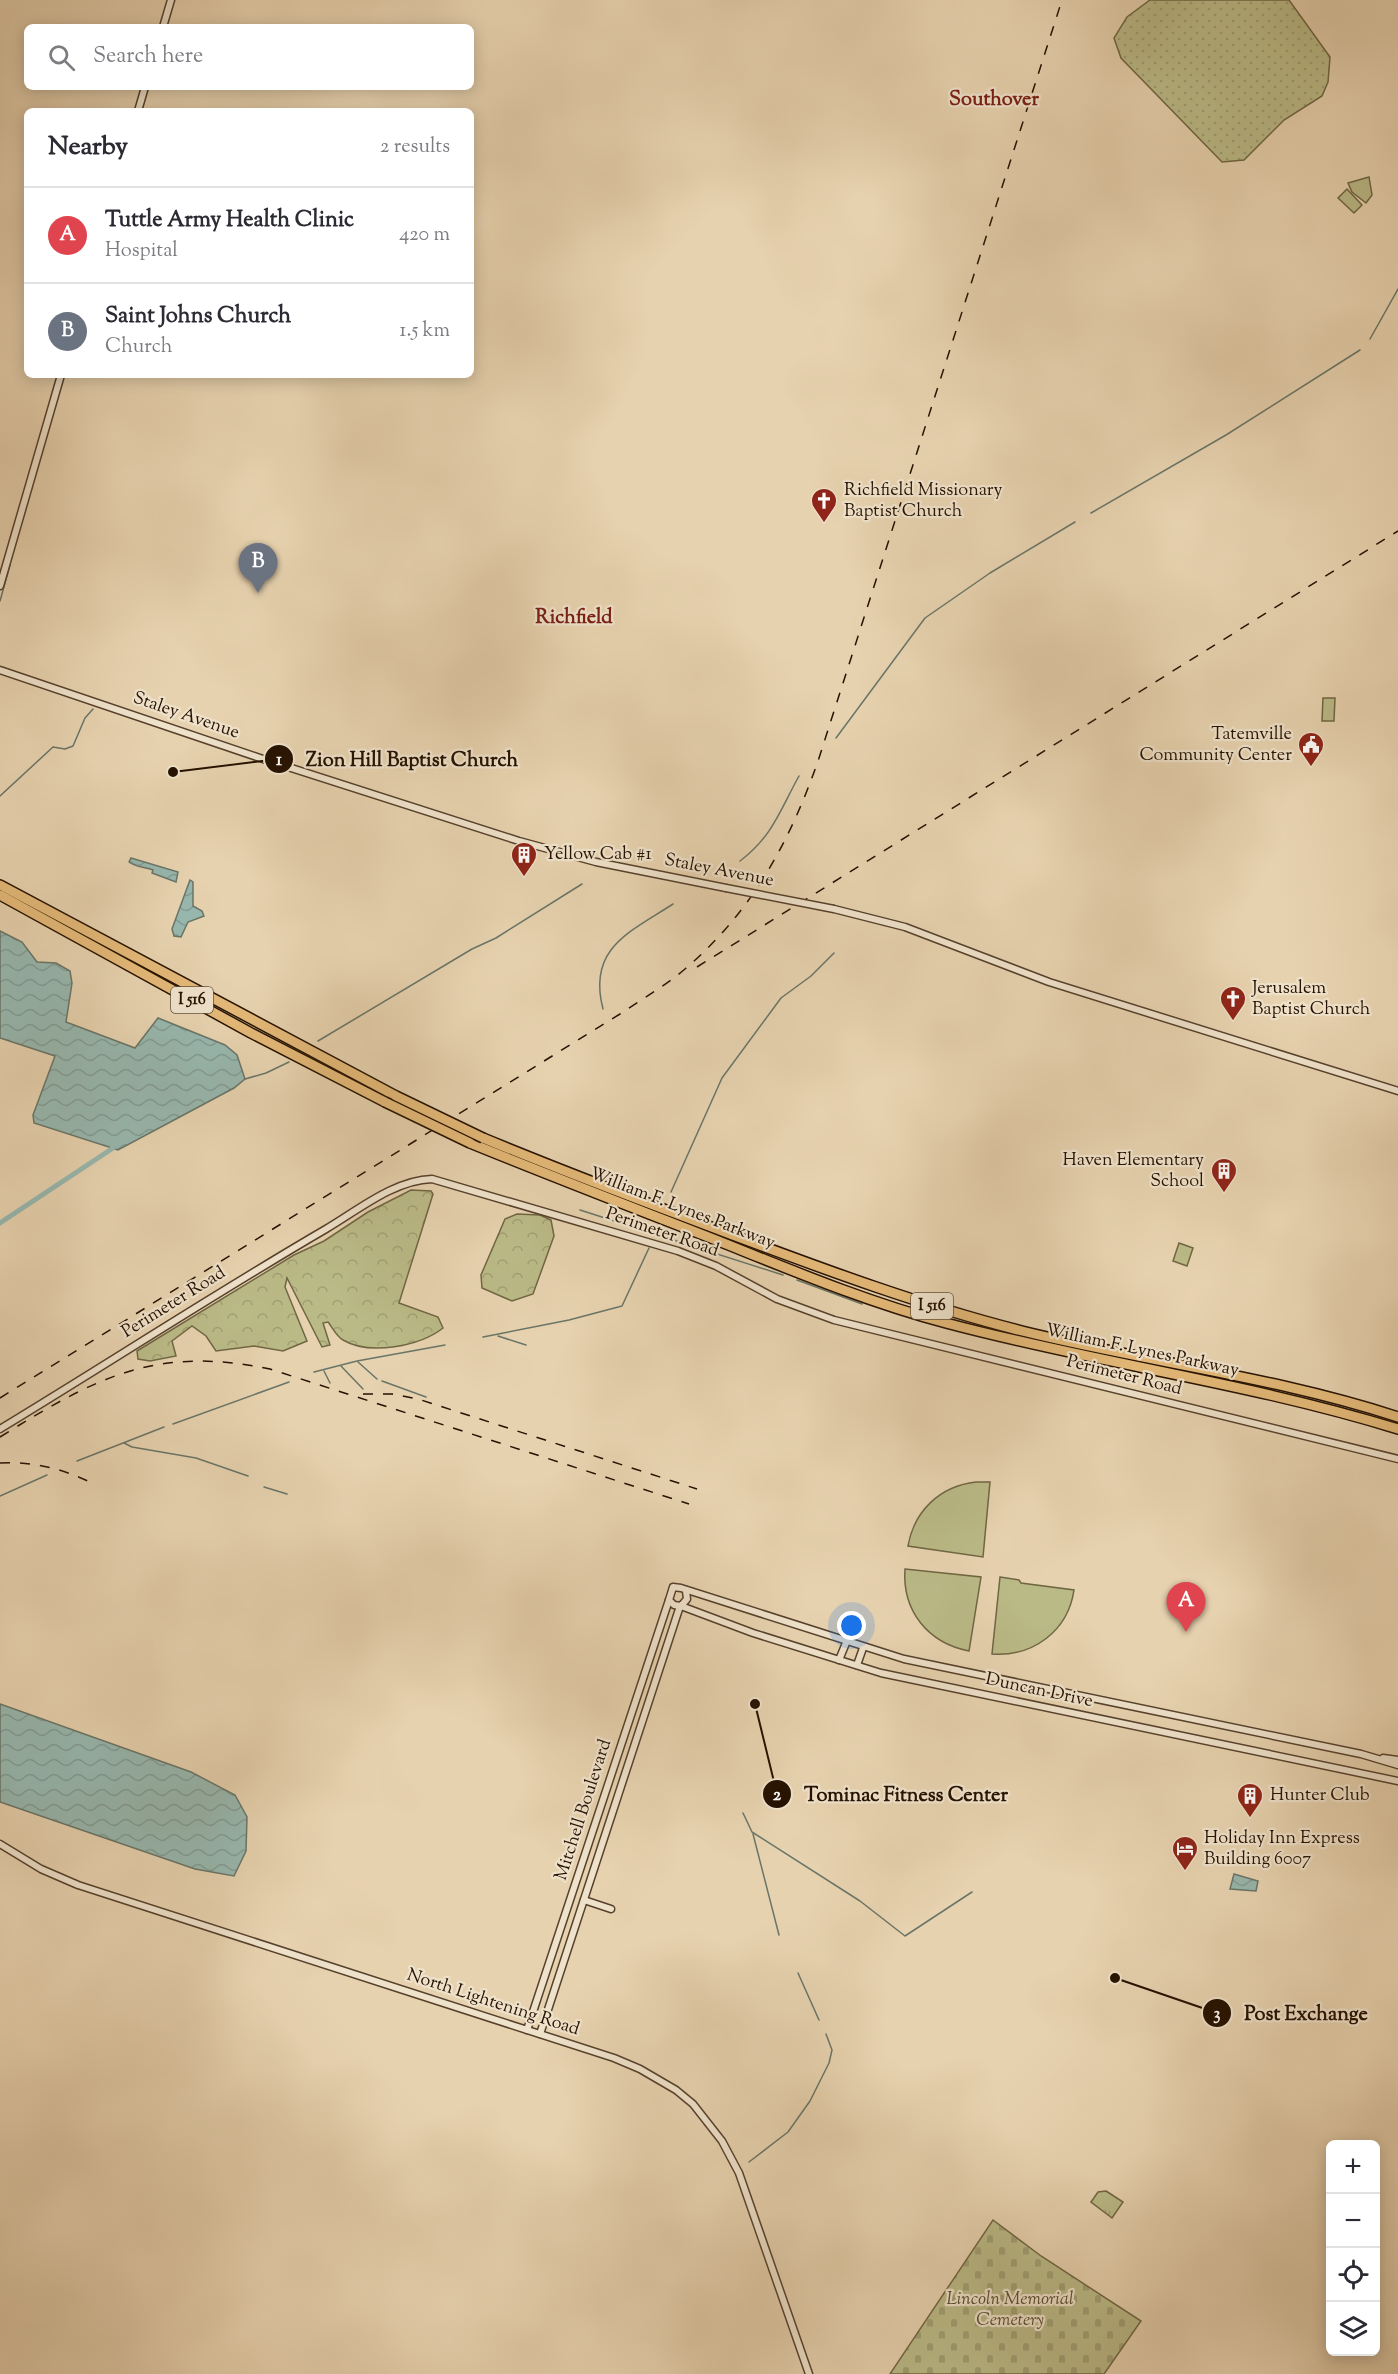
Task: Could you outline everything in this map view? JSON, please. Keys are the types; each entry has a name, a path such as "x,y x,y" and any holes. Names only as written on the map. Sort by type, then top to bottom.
{"highway":[{"name":"William F. Lynes Parkway","path":"0,885 396,1096 483,1138 633,1198 908,1299 1023,1331 1310,1392 1398,1417"},
{"name":"William F. Lynes Parkway","path":"0,896 251,1033 470,1143 776,1264 922,1316 1005,1338 1287,1399 1398,1429"}],"street":[{"path":"164,24 171,0"},
{"path":"139,108 144,90"},
{"path":"0,586 60,378"},
{"name":"Staley Avenue","path":"0,670 260,758 519,841 596,862 834,909 905,927 1033,976 1398,1091"},
{"name":"Perimeter Road","path":"0,1429 286,1252 408,1183 432,1179 678,1251 716,1266 777,1299 834,1320 1398,1459"},
{"path":"669,1600 673,1587 686,1591"},
{"name":"Mitchell Boulevard","path":"540,2034 676,1617 680,1606 687,1599 686,1591"},
{"name":"Duncan Drive","path":"686,1591 863,1648 966,1673 1373,1757 1398,1760"},
{"name":"Mitchell Boulevard","path":"527,2030 669,1600"},
{"name":"Duncan Drive","path":"669,1600 695,1613 857,1665 961,1690 1398,1781"},
{"path":"676,1617 680,1614 695,1613"},
{"path":"839,1660 846,1642"},
{"path":"857,1665 863,1648"},
{"name":"Duncan Drive","path":"1373,1757 1398,1765"},
{"name":"North Lightening Road","path":"0,1844 41,1869 78,1885 540,2034 640,2069 676,2090 706,2120 722,2141 739,2173 809,2374"},
{"path":"584,1900 612,1909"},
{"path":"544,1981 556,1985"}],"green space":[{"path":"1150,0 1289,0 1330,57 1328,82 1322,96 1284,120 1244,160 1222,162 1121,58 1114,38 1127,17"},
{"path":"1369,177 1372,195 1366,203 1352,192 1348,183"},
{"path":"1347,189 1362,205 1354,213 1338,198"},
{"path":"1323,698 1335,698 1334,721 1322,721"},
{"path":"411,1190 431,1191 433,1194 399,1303 438,1317 443,1328 421,1340 380,1348 354,1345 341,1339 328,1322 323,1323 330,1345 322,1347 287,1278 285,1287 307,1341 283,1351 254,1346 216,1351 206,1336 192,1326 172,1341 176,1356 150,1361 138,1359 137,1351 294,1255 324,1241 368,1212"},
{"path":"517,1214 540,1215 551,1220 554,1236 533,1294 512,1301 482,1288 481,1275 505,1219"},
{"path":"1179,1243 1193,1248 1187,1266 1173,1261"},
{"path":"976,1482 990,1482 983,1557 908,1546 916,1522 931,1502 951,1489"},
{"path":"905,1569 981,1577 969,1651 941,1641 920,1623 908,1598"},
{"path":"1000,1577 1019,1580 1021,1583 1074,1590 1064,1618 1046,1638 1021,1651 992,1654"},
{"path":"1106,2191 1123,2202 1112,2218 1091,2202 1098,2192"},
{"name":"Lincoln Memorial Cemetery","path":"993,2220 1041,2256 1141,2321 1104,2374 890,2374"}],"water":[{"path":"131,858 178,872 176,882 152,873 153,870 131,864 129,862"},
{"path":"190,880 193,882 193,906 202,911 204,916 188,922 181,937 174,936 172,929"},
{"path":"0,931 22,942 37,962 56,963 70,971 72,983 66,1022 135,1048 158,1018 225,1045 237,1055 245,1079 234,1088 118,1150 34,1123 33,1115 55,1056 0,1038"},
{"path":"0,1704 191,1772 235,1795 247,1817 246,1851 234,1876 195,1869 0,1802"},
{"path":"1234,1874 1258,1881 1256,1891 1230,1889"}],"waterway":[{"path":"1370,339 1398,289"},
{"path":"1091,513 1226,435 1360,350"},
{"path":"836,738 925,618 990,573 1075,522"},
{"path":"0,601 10,565"},
{"path":"0,796 53,747 65,749 73,746 85,718 93,709"},
{"path":"740,861 768,832 799,776"},
{"path":"318,1041 472,949 496,938 582,884"},
{"path":"603,1009 600,988 601,971 607,956 628,933 673,904"},
{"path":"671,1192 722,1078 781,998 811,976 834,953"},
{"path":"245,1079 266,1073 289,1062"},
{"path":"0,1223 113,1148"},
{"path":"580,1210 783,1275"},
{"path":"483,1337 569,1320 622,1306 649,1248"},
{"path":"797,1280 862,1304"},
{"path":"498,1336 526,1345"},
{"path":"314,1372 357,1361 445,1345"},
{"path":"358,1362 377,1379"},
{"path":"341,1366 363,1389"},
{"path":"324,1371 330,1383"},
{"path":"382,1381 426,1397"},
{"path":"173,1424 289,1382"},
{"path":"77,1461 164,1427"},
{"path":"124,1443 132,1447 196,1458 248,1476"},
{"path":"0,1496 47,1475"},
{"path":"264,1487 287,1494"},
{"path":"743,1813 752,1832 860,1901 905,1936 972,1892"},
{"path":"753,1834 779,1935"},
{"path":"798,1973 819,2020"},
{"path":"749,2162 788,2132 810,2101 829,2063 832,2050 826,2034"}],"railway":[{"path":"0,1398 670,981 709,947 749,899 767,873 796,818 819,758 1062,0"},
{"path":"697,967 1398,531"},
{"path":"0,1437 66,1398 97,1383 128,1372 159,1364 193,1361 229,1363 270,1369 689,1504"},
{"path":"363,1394 392,1394 418,1399 697,1489"},
{"path":"0,1463 24,1463 48,1467 94,1484"}],"place":[{"name":"Richfield Missionary Baptist Church","path":"824,524"},
{"name":"Saint Johns Church","path":"258,593"},
{"name":"Tatemville Community Center","path":"1311,768"},
{"name":"Zion Hill Baptist Church","path":"173,772"},
{"name":"Yellow Cab #1","path":"524,878"},
{"name":"Jerusalem Baptist Church","path":"1233,1022"},
{"name":"Haven Elementary School","path":"1224,1194"},
{"name":"Tuttle Army Health Clinic","path":"1186,1632"},
{"name":"Tominac Fitness Center","path":"755,1704"},
{"name":"Hunter Club","path":"1250,1819"},
{"name":"Holiday Inn Express Building 6007","path":"1185,1872"},
{"name":"Post Exchange","path":"1115,1978"}],"district":[{"name":"Southover","path":"994,100"},
{"name":"Richfield","path":"574,618"}]}
